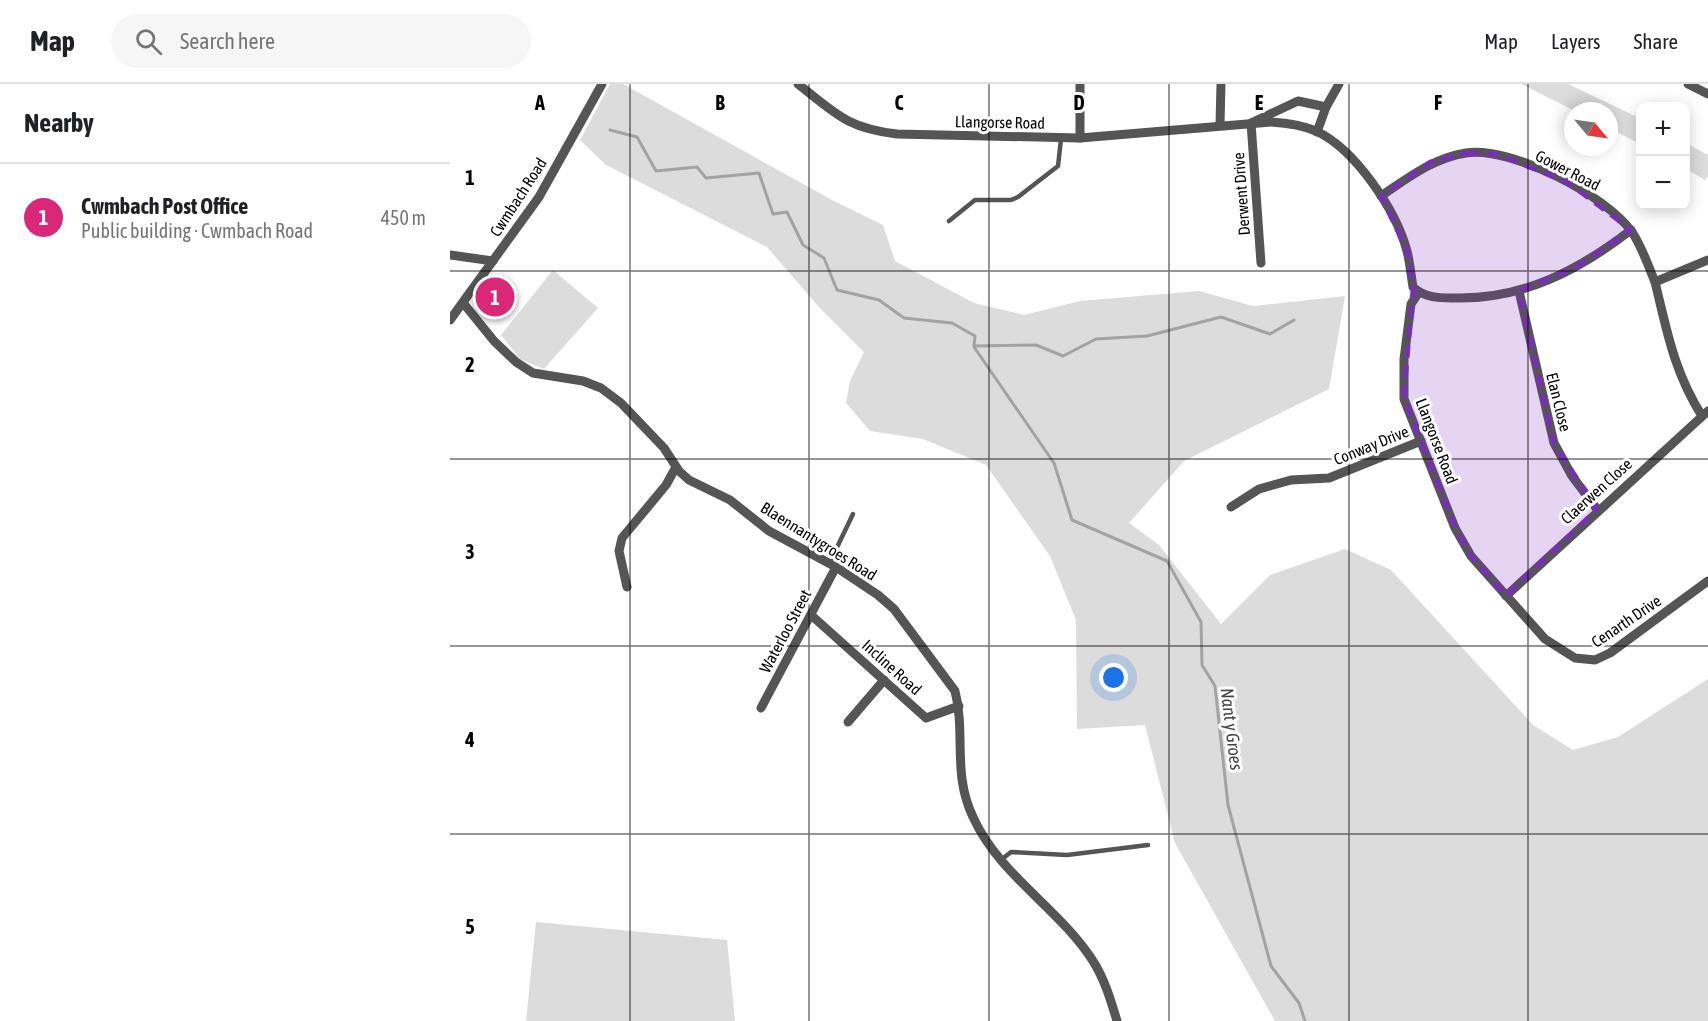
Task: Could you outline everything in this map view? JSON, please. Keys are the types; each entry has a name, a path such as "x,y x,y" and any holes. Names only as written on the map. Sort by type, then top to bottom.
{"street":[{"name":"Cwmbach Road","path":"450,320 539,198 602,84"},
{"name":"Llangorse Road","path":"798,84 847,122 875,132 1061,139 1251,123 1286,123 1317,132 1359,166 1381,196 1404,242 1413,287 1419,292 1411,304 1404,359 1404,399 1455,528 1471,556 1506,596"},
{"path":"1080,84 1080,138"},
{"path":"1220,125 1221,84"},
{"path":"1317,132 1326,107 1339,84"},
{"path":"1688,84 1708,94"},
{"name":"Llangorse Road","path":"1251,123 1298,101 1326,107"},
{"name":"Derwent Drive","path":"1251,123 1262,262"},
{"name":"Gower Road","path":"1381,196 1430,162 1467,153 1497,154 1567,182 1601,204 1630,230 1655,282 1674,363 1688,394 1705,413"},
{"path":"1419,292 1436,298 1471,298 1519,291 1578,267 1630,230"},
{"path":"450,255 494,261"},
{"path":"1655,282 1708,260"},
{"name":"Elan Close","path":"1519,291 1554,442 1572,476 1597,509"},
{"name":"Blaennantygroes Road","path":"464,303 494,341 516,362 533,373 583,381 601,388 621,403 664,448 676,467 689,480 730,500 769,531 832,565 878,595 894,609 955,691 959,706 959,770 973,818 1001,860 1093,961 1109,993 1117,1021"},
{"name":"Claerwen Close","path":"1506,596 1597,509 1705,413"},
{"name":"Conway Drive","path":"1231,507 1259,489 1291,480 1329,478 1421,441"},
{"path":"627,587 619,551 622,538 666,485 676,467"},
{"name":"Waterloo Street","path":"761,708 812,615 832,565"},
{"name":"Cenarth Drive","path":"1506,596 1545,639 1561,652 1575,658 1595,660 1610,654 1708,581"},
{"name":"Incline Road","path":"812,615 926,718 959,706"},
{"path":"848,722 884,680"}],"lane":[{"path":"949,221 975,200 1011,200 1052,173 1058,166 1061,139"},
{"path":"832,565 853,514"},
{"path":"1001,860 1011,852 1067,855 1148,845"}],"highlighted area":[{"path":"1467,153 1496,154 1567,182 1631,230 1578,267 1519,291 1554,443 1597,509 1506,596 1471,556 1455,528 1404,399 1413,287 1407,251 1381,196 1430,162"}],"shaded area":[{"path":"610,84 623,84 832,200 883,225 895,261 974,303 1024,315 1080,301 1199,291 1253,306 1345,296 1329,389 1184,461 1129,523 1159,545 1221,624 1270,575 1345,549 1391,570 1533,725 1573,750 1618,737 1708,679 1708,1021 1275,1021 1175,843 1145,725 1077,729 1076,620 1050,556 986,465 923,439 870,431 846,403 850,381 864,352 818,306 767,247 606,165 580,140"},
{"path":"1521,84 1568,84 1606,102 1564,102 1564,106"},
{"path":"1618,108 1636,117 1636,142 1618,133"},
{"path":"1690,145 1708,155 1708,176 1705,180 1690,171"},
{"path":"553,270 598,308 544,369 520,359 501,335"},
{"path":"536,922 727,940 735,1021 526,1021"}],"waterway":[{"path":"610,130 637,137 656,171 697,167 706,178 759,173 773,214 787,212 803,245 824,258 837,290 879,300 904,318 952,323 975,336 974,346 1036,345 1063,356 1096,339 1147,336 1221,317 1270,334 1294,320"},
{"name":"Nant y Groes","path":"974,347 1054,463 1072,520 1167,561 1201,622 1202,665 1215,686 1228,805 1271,966 1299,1003 1305,1021"}],"place":[{"name":"Cwmbach Post Office","path":"495,297"}]}
